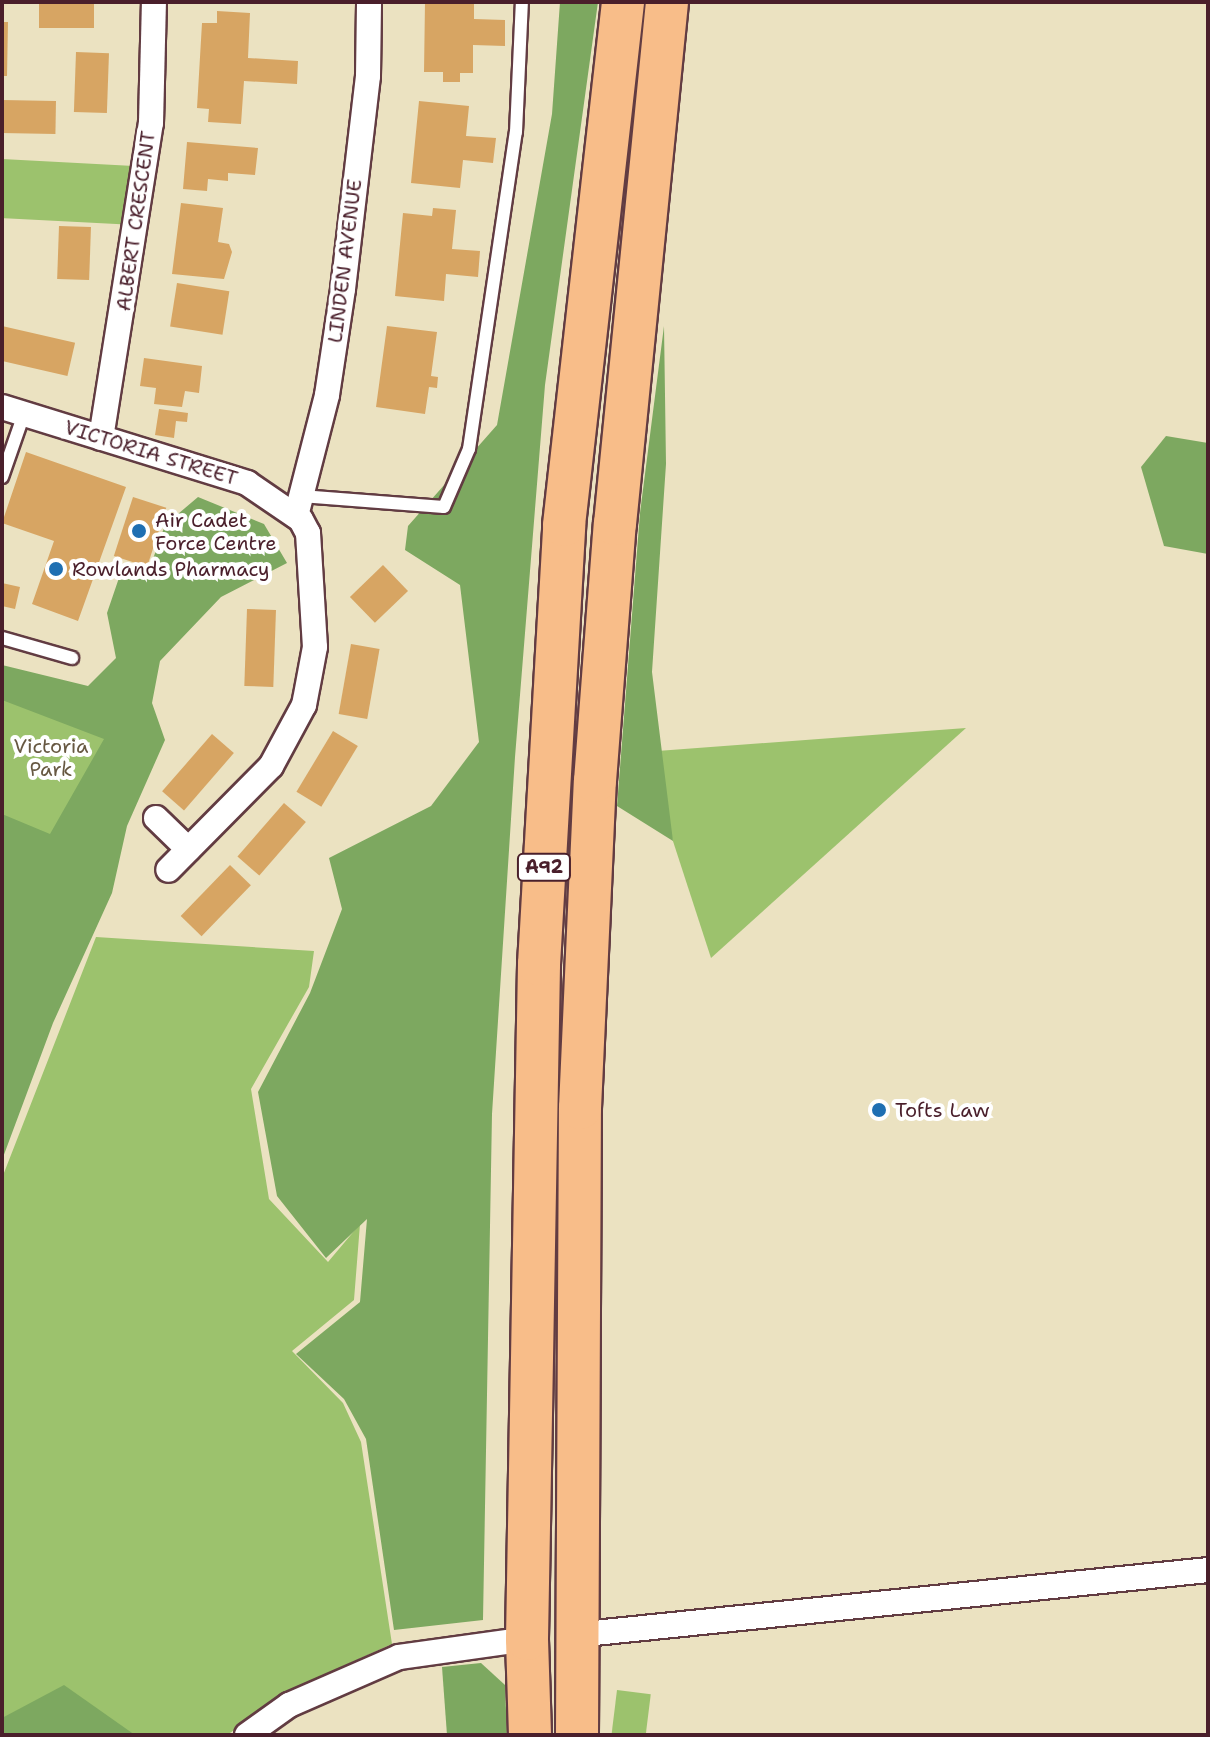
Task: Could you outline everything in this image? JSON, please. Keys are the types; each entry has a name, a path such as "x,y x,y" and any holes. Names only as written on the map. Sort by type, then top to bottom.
{"highway":[{"name":"A92","path":"530,1735 527,1639 539,964 559,619 588,292 623,2"},
{"name":"A92","path":"577,1735 575,1635 580,1123 595,781 616,508 667,2"}],"street":[{"name":"ALBERT CRESCENT","path":"101,438 149,135 154,2"},
{"name":"LINDEN AVENUE","path":"299,506 327,395 343,289 368,76 369,2"},
{"name":"VICTORIA STREET","path":"13,410 247,483 299,506"},
{"path":"168,870 271,766 304,705 315,647 308,533 299,506"},
{"path":"156,818 188,849"},
{"path":"575,1635 1208,1570"},
{"path":"247,1735 289,1705 399,1657 527,1639"}],"lane":[{"path":"299,506 444,507 469,449 516,132 522,2"},
{"path":"2,477 13,410"},
{"path":"2,638 72,658"}],"green space":[{"path":"560,2 598,2 545,385 515,757 492,1114 483,1620 394,1630 366,1439 344,1399 296,1354 360,1302 367,1219 326,1258 277,1196 258,1092 310,993 342,909 329,858 431,806 479,742 460,585 405,550 408,526 497,425 552,114"},
{"path":"2,159 134,166 131,225 2,218"},
{"path":"664,326 666,464 652,672 673,841 617,806 640,513"},
{"path":"1166,436 1208,443 1208,554 1164,546 1141,467"},
{"path":"198,497 264,524 287,563 221,597 160,661 152,703 165,740 127,826 112,893 53,1023 2,1160 2,814 50,834 104,739 2,700 2,665 88,686 116,658 107,613 122,569 148,573 165,525"},
{"name":"Victoria Park","path":"2,691 120,727 2,974"},
{"path":"966,728 711,958 644,752"},
{"path":"96,937 314,951 309,987 251,1089 269,1199 328,1262 360,1224 354,1300 292,1351 343,1403 361,1442 392,1644 299,1686 227,1735 2,1735 2,1178"},
{"path":"481,1663 505,1685 507,1735 447,1735 442,1667"},
{"path":"64,1685 135,1735 2,1735 2,1718"},
{"path":"617,1690 651,1694 646,1735 612,1735"}],"building":[{"path":"39,2 94,2 94,28 39,28"},
{"path":"425,2 474,2 474,19 505,20 505,46 473,45 473,73 460,73 460,82 443,82 443,72 424,72"},
{"path":"217,11 250,13 248,58 298,61 297,84 244,81 241,124 208,122 209,109 197,108 202,23 217,23"},
{"path":"2,22 8,22 7,76 2,76"},
{"path":"76,52 109,53 107,113 74,112"},
{"path":"2,100 56,101 55,134 2,133"},
{"path":"419,101 469,106 466,136 496,138 493,163 463,160 460,188 411,183"},
{"path":"187,142 258,148 255,175 228,173 228,181 208,179 207,191 183,189"},
{"path":"181,203 223,208 218,242 229,244 232,252 224,279 172,274"},
{"path":"433,208 456,210 452,249 480,251 478,277 446,274 444,301 395,296 403,213 432,216"},
{"path":"59,226 91,227 89,280 57,279"},
{"path":"177,283 229,291 222,335 170,326"},
{"path":"2,326 75,343 67,376 2,361"},
{"path":"387,326 437,332 431,376 438,377 437,388 429,387 425,414 376,407"},
{"path":"144,358 202,366 199,393 185,391 182,407 154,404 156,388 140,386"},
{"path":"159,409 188,413 187,422 176,421 174,438 155,435"},
{"path":"26,452 126,487 78,621 32,604 54,541 2,523"},
{"name":"Air Cadet Force Centre","path":"133,497 166,508 147,567 114,556"},
{"path":"383,565 408,591 375,623 350,597"},
{"path":"2,583 20,587 15,609 2,606"},
{"path":"247,609 276,610 273,687 244,686"},
{"path":"351,644 380,649 367,719 339,714"},
{"path":"333,731 358,746 321,807 296,792"},
{"path":"212,734 234,753 184,810 162,791"},
{"path":"284,803 306,822 259,876 237,857"},
{"path":"230,865 251,885 202,936 181,916"}],"place":[{"name":"Air Cadet Force Centre","path":"139,531"},
{"name":"Rowlands Pharmacy","path":"56,569"},
{"name":"Tofts Law","path":"879,1110"}]}
